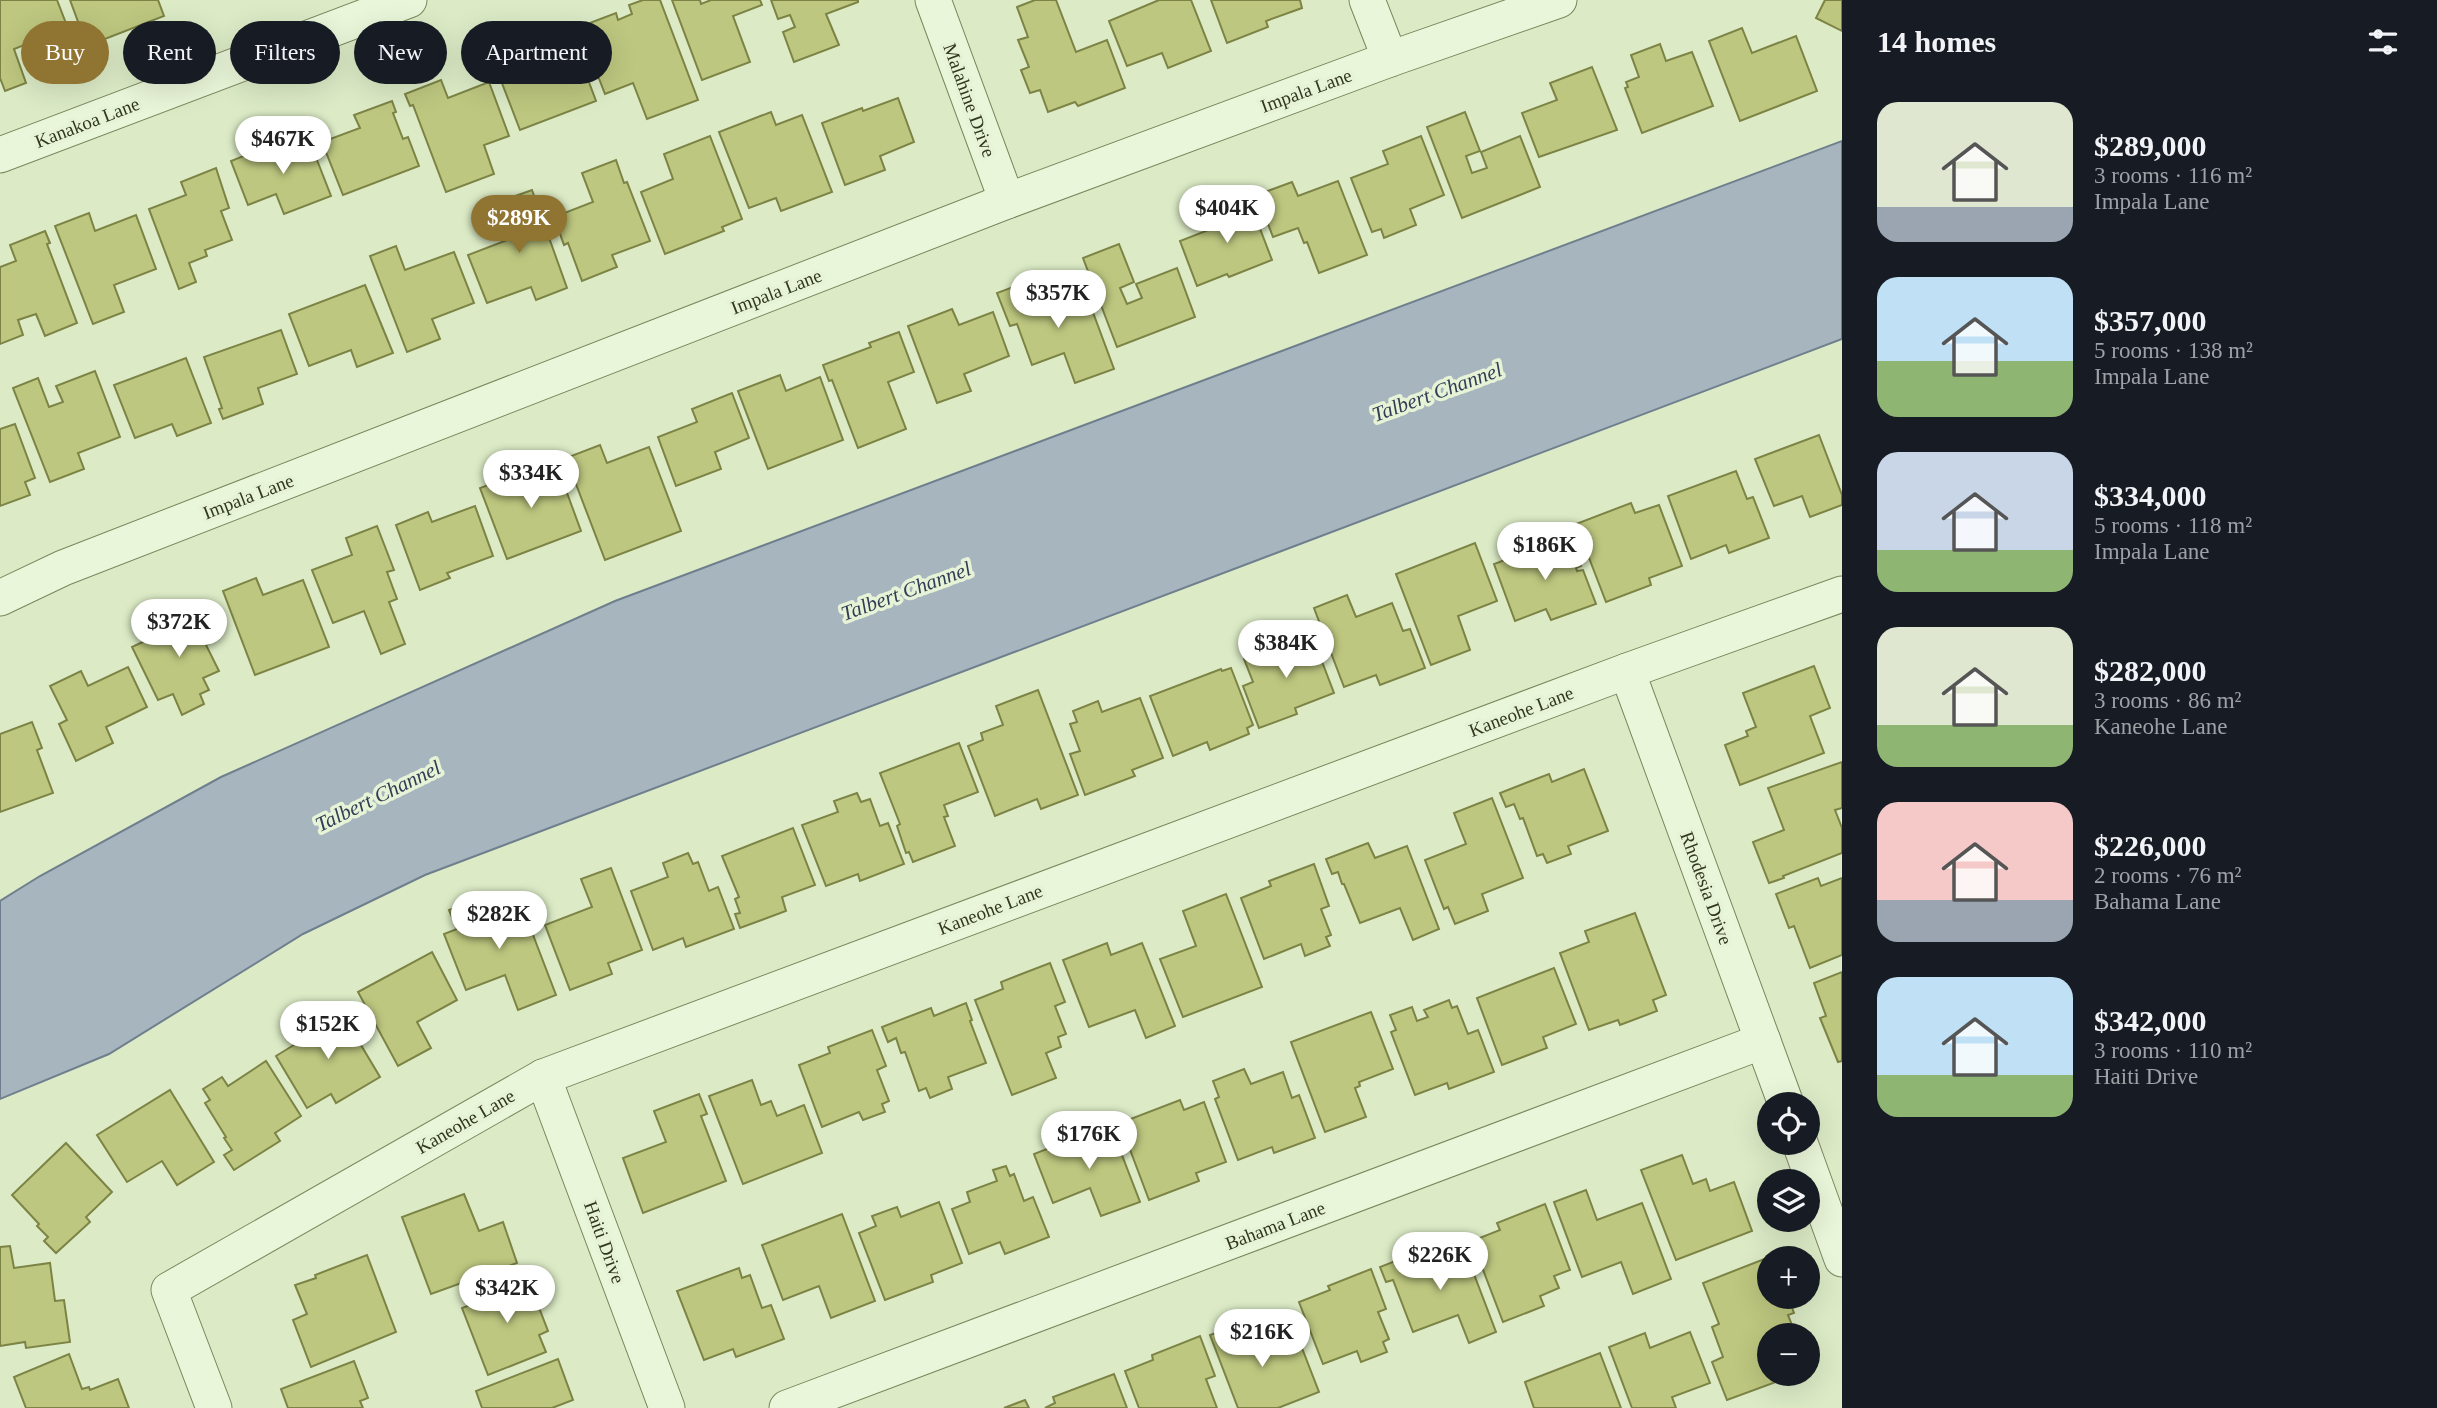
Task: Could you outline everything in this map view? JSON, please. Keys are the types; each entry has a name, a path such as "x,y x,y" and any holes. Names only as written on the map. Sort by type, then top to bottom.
{"street":[{"name":"Kanakoa Lane","path":"0,155 409,0"},
{"name":"Malahine Drive","path":"933,0 1007,201"},
{"path":"1367,0 1390,59"},
{"name":"Impala Lane","path":"0,598 89,558 1007,201 1390,59 1559,0"},
{"name":"Kaneohe Lane","path":"214,1408 169,1290 543,1077 1627,671 1842,594"},
{"name":"Rhodesia Drive","path":"1627,671 1782,1092"},
{"name":"Bahama Lane","path":"787,1408 1763,1041"},
{"name":"Haiti Drive","path":"543,1077 667,1408"},
{"path":"1804,1155 1842,1259"}],"water":[{"name":"Talbert Channel","path":"1842,141 1842,339 425,875 303,934 109,1054 0,1099 0,901 40,876 221,777 615,601"}],"building":[{"path":"0,0 57,0 65,21 21,21 21,46 14,49 21,69 21,84 23,84 5,91 0,78"},
{"path":"70,0 158,0 164,16 151,21 123,21 123,32 109,37 109,21 78,21"},
{"path":"643,0 660,0 698,100 647,119 633,83 605,94 601,84 612,84 612,21 595,21 616,13 618,20 632,14 629,5"},
{"path":"672,0 700,0 701,4 711,0 760,0 762,5 733,16 750,62 702,80"},
{"path":"771,0 858,2 826,14 839,45 794,62 783,32 795,27 790,15 778,19"},
{"path":"1035,0 1056,0 1076,52 1107,40 1125,88 1078,106 1075,102 1048,112 1040,90 1030,93 1021,70 1029,67 1018,40 1028,37 1017,7"},
{"path":"1159,0 1191,0 1211,51 1168,68 1162,53 1127,66 1109,21"},
{"path":"1211,0 1300,0 1302,8 1266,21 1268,27 1227,43"},
{"path":"1825,0 1842,0 1842,31 1816,18"},
{"path":"1742,28 1752,53 1796,36 1817,91 1740,121 1709,41"},
{"path":"1660,44 1666,61 1692,52 1713,106 1642,133 1625,88 1628,87 1626,82 1639,77 1631,55"},
{"path":"1592,67 1617,130 1539,157 1522,113 1557,100 1550,83"},
{"path":"431,84 443,84 448,98 490,84 509,136 484,145 494,174 446,192 413,105 410,106 405,94"},
{"path":"502,84 590,84 596,101 520,130"},
{"path":"898,98 914,142 880,156 885,170 845,185 822,123"},
{"path":"392,101 396,112 393,113 403,139 408,137 419,166 343,195 322,142 360,128 354,115"},
{"path":"771,112 776,125 802,115 832,192 781,211 776,198 749,208 719,132"},
{"path":"1465,112 1480,151 1466,156 1472,173 1487,168 1481,152 1520,136 1540,187 1462,218 1427,127"},
{"path":"710,136 742,219 722,227 724,231 665,254 641,192 673,179 664,154"},
{"path":"1421,136 1444,195 1410,209 1416,225 1384,238 1381,229 1372,232 1351,178 1388,164 1383,151"},
{"path":"308,137 331,196 284,214 276,194 248,205 231,161 266,147 268,152"},
{"path":"616,160 650,241 612,255 617,267 582,281 568,243 564,245 554,217 593,202 582,173"},
{"path":"216,168 229,208 221,211 232,240 205,250 207,256 189,263 196,282 179,289 149,209 186,195 181,182"},
{"path":"1338,181 1367,255 1319,273 1307,242 1304,243 1298,228 1273,237 1257,195 1292,182 1298,196"},
{"path":"532,190 567,288 536,300 531,287 487,303 468,255 510,239 496,203"},
{"path":"1249,200 1272,260 1197,286 1180,241 1211,229 1206,216"},
{"path":"89,213 95,231 136,215 156,269 114,285 124,312 93,324 55,226"},
{"path":"45,231 50,243 47,244 77,323 45,336 36,314 18,320 23,335 0,344 0,267 16,261 10,245"},
{"path":"1119,244 1134,282 1120,288 1127,304 1142,298 1136,284 1177,268 1195,317 1117,347 1083,258"},
{"path":"396,246 405,270 454,252 474,303 432,319 440,339 407,352 370,256"},
{"path":"1035,279 1045,306 1085,291 1114,369 1075,383 1064,353 1032,365 1017,324 1010,326 997,293"},
{"path":"365,285 393,353 357,367 351,350 309,366 289,314"},
{"path":"952,309 959,325 993,312 1009,356 964,374 971,391 937,403 908,326"},
{"path":"281,330 297,374 258,388 263,404 223,419 219,409 222,408 204,357"},
{"path":"899,332 914,372 888,382 906,429 858,448 832,380 829,381 823,365 871,347 869,343"},
{"path":"186,358 211,423 177,436 172,424 135,438 114,385"},
{"path":"95,371 120,437 78,453 84,469 50,482 13,388 38,378 49,407 63,402 56,386"},
{"path":"780,375 786,391 820,377 843,440 768,469 738,391"},
{"path":"732,393 749,438 715,452 721,469 676,486 658,437 697,422 692,409"},
{"path":"15,424 35,478 25,482 30,495 0,506 0,429"},
{"path":"1819,435 1842,495 1842,505 1810,517 1802,496 1774,506 1755,459"},
{"path":"600,445 607,463 649,447 681,531 605,560 566,458"},
{"path":"556,463 581,531 507,559 480,488 521,473 522,477"},
{"path":"1736,471 1747,499 1753,497 1769,538 1729,553 1726,545 1691,559 1668,496"},
{"path":"1631,503 1635,513 1659,505 1682,566 1649,578 1651,585 1606,602 1576,524"},
{"path":"475,506 493,556 447,573 450,578 420,590 396,525 428,512 432,522"},
{"path":"377,526 394,570 387,572 397,599 389,602 405,644 381,654 364,611 333,623 312,570 352,555 346,538"},
{"path":"1564,538 1574,563 1580,561 1581,566 1576,568 1577,571 1583,570 1596,604 1551,620 1546,609 1515,621 1494,564"},
{"path":"1475,543 1497,601 1458,616 1470,650 1431,665 1396,574"},
{"path":"256,578 263,595 303,580 329,647 255,675 223,591"},
{"path":"1347,595 1356,617 1392,603 1403,631 1410,629 1425,668 1380,685 1376,675 1344,687 1314,608"},
{"path":"196,602 214,641 206,645 219,671 203,678 209,690 200,694 204,704 182,715 173,694 158,700 132,647 168,630 162,618"},
{"path":"1311,633 1334,693 1295,708 1297,714 1259,728 1243,686 1253,682 1244,659"},
{"path":"1814,666 1830,708 1810,716 1824,753 1740,785 1725,745 1748,736 1746,731 1756,727 1743,693"},
{"path":"128,667 147,707 106,727 113,743 76,761 59,724 67,720 50,686 81,671 88,686"},
{"path":"1231,668 1253,725 1247,728 1249,734 1210,750 1207,742 1173,756 1150,696 1221,669"},
{"path":"1038,690 1078,795 1041,809 1037,799 995,816 968,746 983,740 981,733 1003,725 996,706"},
{"path":"1140,698 1163,758 1132,770 1135,776 1085,795 1070,754 1080,751 1070,724 1077,722 1073,711 1098,701 1102,712"},
{"path":"32,722 42,748 37,750 53,793 0,812 0,734"},
{"path":"959,743 978,792 944,805 948,816 944,817 955,846 913,862 909,852 906,853 897,826 900,824 880,773"},
{"path":"1842,762 1842,808 1835,810 1842,828 1842,853 1769,883 1753,842 1784,830 1768,788"},
{"path":"1584,769 1608,831 1568,846 1571,854 1547,863 1543,854 1537,856 1523,818 1520,819 1514,804 1506,807 1500,793 1549,774 1552,782"},
{"path":"857,793 861,802 870,799 880,826 888,823 904,864 860,881 858,874 826,886 802,825 838,812 834,801"},
{"path":"1492,798 1523,878 1482,894 1488,911 1455,924 1448,907 1444,909 1425,860 1466,844 1454,813"},
{"path":"793,828 815,885 782,897 786,911 740,928 735,914 740,913 735,899 739,897 722,856"},
{"path":"1368,843 1375,858 1407,846 1439,929 1413,940 1400,908 1360,923 1338,872 1332,874 1326,859"},
{"path":"688,853 693,864 698,862 709,891 718,887 734,929 686,947 683,938 653,950 631,891 668,877 663,863"},
{"path":"1314,864 1329,906 1321,909 1331,935 1326,937 1330,946 1305,956 1301,944 1264,959 1241,898 1271,886 1269,881"},
{"path":"611,868 642,950 608,963 612,974 570,990 545,925 592,907 581,879"},
{"path":"1818,878 1821,886 1842,878 1842,955 1810,968 1794,926 1789,928 1776,894"},
{"path":"1226,894 1262,987 1183,1017 1160,959 1196,946 1183,911"},
{"path":"480,898 486,914 520,901 556,995 518,1010 505,975 466,990 444,934 457,929 449,910"},
{"path":"1635,913 1666,995 1653,1000 1657,1011 1620,1025 1618,1020 1589,1030 1560,953 1589,942 1585,931"},
{"path":"1107,943 1111,955 1142,943 1175,1026 1146,1038 1135,1010 1089,1027 1063,960"},
{"path":"432,952 457,1000 417,1022 431,1048 398,1066 358,992"},
{"path":"1050,963 1065,1002 1055,1006 1066,1034 1058,1037 1061,1047 1046,1053 1056,1078 1012,1095 975,1000 1003,989 1001,982"},
{"path":"1554,968 1576,1024 1543,1037 1547,1048 1502,1065 1477,998"},
{"path":"1842,972 1842,1061 1838,1062 1820,1018 1826,1016 1814,983"},
{"path":"1449,1000 1452,1008 1457,1006 1468,1034 1478,1030 1494,1072 1449,1089 1447,1083 1415,1095 1391,1032 1396,1030 1390,1015 1412,1007 1417,1021 1428,1017 1424,1010"},
{"path":"966,1003 986,1063 948,1077 952,1089 930,1098 926,1088 919,1091 905,1052 901,1053 896,1038 888,1042 882,1027 931,1008 934,1016"},
{"path":"337,1005 380,1077 336,1103 331,1094 307,1108 276,1056 315,1032 309,1023"},
{"path":"1371,1012 1393,1069 1359,1082 1360,1086 1355,1088 1366,1117 1325,1132 1291,1042"},
{"path":"872,1030 886,1066 877,1070 889,1101 882,1104 885,1112 863,1120 859,1112 822,1127 799,1065 830,1053 828,1047"},
{"path":"266,1061 301,1116 275,1133 280,1141 234,1170 224,1155 232,1150 205,1103 210,1100 203,1089 222,1077 228,1086"},
{"path":"1244,1069 1251,1084 1283,1072 1292,1098 1299,1095 1315,1138 1274,1153 1272,1147 1238,1160 1215,1099 1219,1097 1213,1081"},
{"path":"752,1080 761,1105 771,1101 777,1116 804,1105 822,1153 743,1184 709,1096"},
{"path":"170,1090 214,1162 177,1185 162,1161 127,1182 97,1135"},
{"path":"699,1094 707,1114 701,1116 726,1181 643,1213 623,1158 666,1142 654,1111"},
{"path":"1180,1100 1184,1110 1204,1102 1226,1162 1196,1173 1199,1181 1149,1200 1120,1123"},
{"path":"1110,1124 1140,1202 1101,1216 1090,1188 1053,1203 1034,1154"},
{"path":"66,1143 112,1192 86,1217 90,1222 56,1253 44,1241 48,1237 37,1226 39,1224 12,1195"},
{"path":"1682,1155 1693,1184 1706,1179 1710,1191 1734,1182 1752,1231 1676,1260 1641,1170"},
{"path":"1006,1166 1010,1176 1014,1174 1024,1201 1033,1197 1049,1237 1005,1254 1000,1242 969,1254 952,1209 970,1202 967,1192 997,1181 993,1170"},
{"path":"1586,1190 1597,1220 1642,1203 1671,1279 1633,1294 1621,1262 1582,1277 1554,1202"},
{"path":"464,1194 479,1231 503,1222 517,1263 431,1294 402,1217"},
{"path":"939,1202 962,1263 931,1275 933,1282 885,1300 859,1233 876,1226 872,1216 897,1207 901,1217"},
{"path":"1545,1204 1570,1270 1554,1276 1559,1288 1540,1296 1544,1306 1503,1322 1472,1241 1500,1230 1497,1223"},
{"path":"842,1214 875,1301 831,1318 819,1286 783,1300 762,1245"},
{"path":"10,1246 14,1268 50,1263 55,1301 64,1300 70,1342 26,1348 25,1342 0,1346 0,1247"},
{"path":"1464,1248 1496,1332 1469,1343 1458,1315 1413,1332 1393,1280 1386,1282 1380,1267 1426,1249 1430,1260"},
{"path":"367,1255 396,1332 311,1367 293,1320 307,1314 295,1285"},
{"path":"1757,1262 1757,1309 1792,1309 1794,1313 1788,1315 1791,1323 1757,1323 1757,1386 1765,1386 1727,1400 1712,1362 1723,1357 1712,1327 1719,1324 1703,1283"},
{"path":"739,1268 742,1278 750,1275 762,1308 771,1305 784,1339 736,1357 733,1349 704,1360 677,1291"},
{"path":"1371,1269 1386,1309 1378,1312 1389,1339 1383,1342 1387,1352 1361,1362 1357,1351 1323,1364 1299,1302 1330,1290 1328,1286"},
{"path":"526,1274 548,1331 539,1335 546,1352 488,1375 462,1308 489,1298 486,1289"},
{"path":"1252,1319 1261,1342 1275,1338 1279,1351 1300,1343 1319,1392 1278,1408 1238,1408 1210,1335"},
{"path":"1690,1332 1710,1383 1672,1397 1676,1408 1632,1408 1609,1347 1645,1333 1650,1348"},
{"path":"1200,1336 1215,1376 1206,1379 1217,1408 1139,1408 1125,1371 1153,1360 1152,1355"},
{"path":"1600,1353 1621,1408 1534,1408 1525,1382"},
{"path":"69,1354 82,1389 89,1387 90,1390 118,1379 129,1408 26,1408 14,1377"},
{"path":"558,1359 573,1400 552,1408 482,1408 476,1391"},
{"path":"354,1361 368,1398 360,1401 363,1408 288,1408 281,1389"},
{"path":"1114,1374 1127,1408 1045,1408 1055,1403 1053,1397"},
{"path":"1025,1400 1029,1408 1004,1408"}]}
